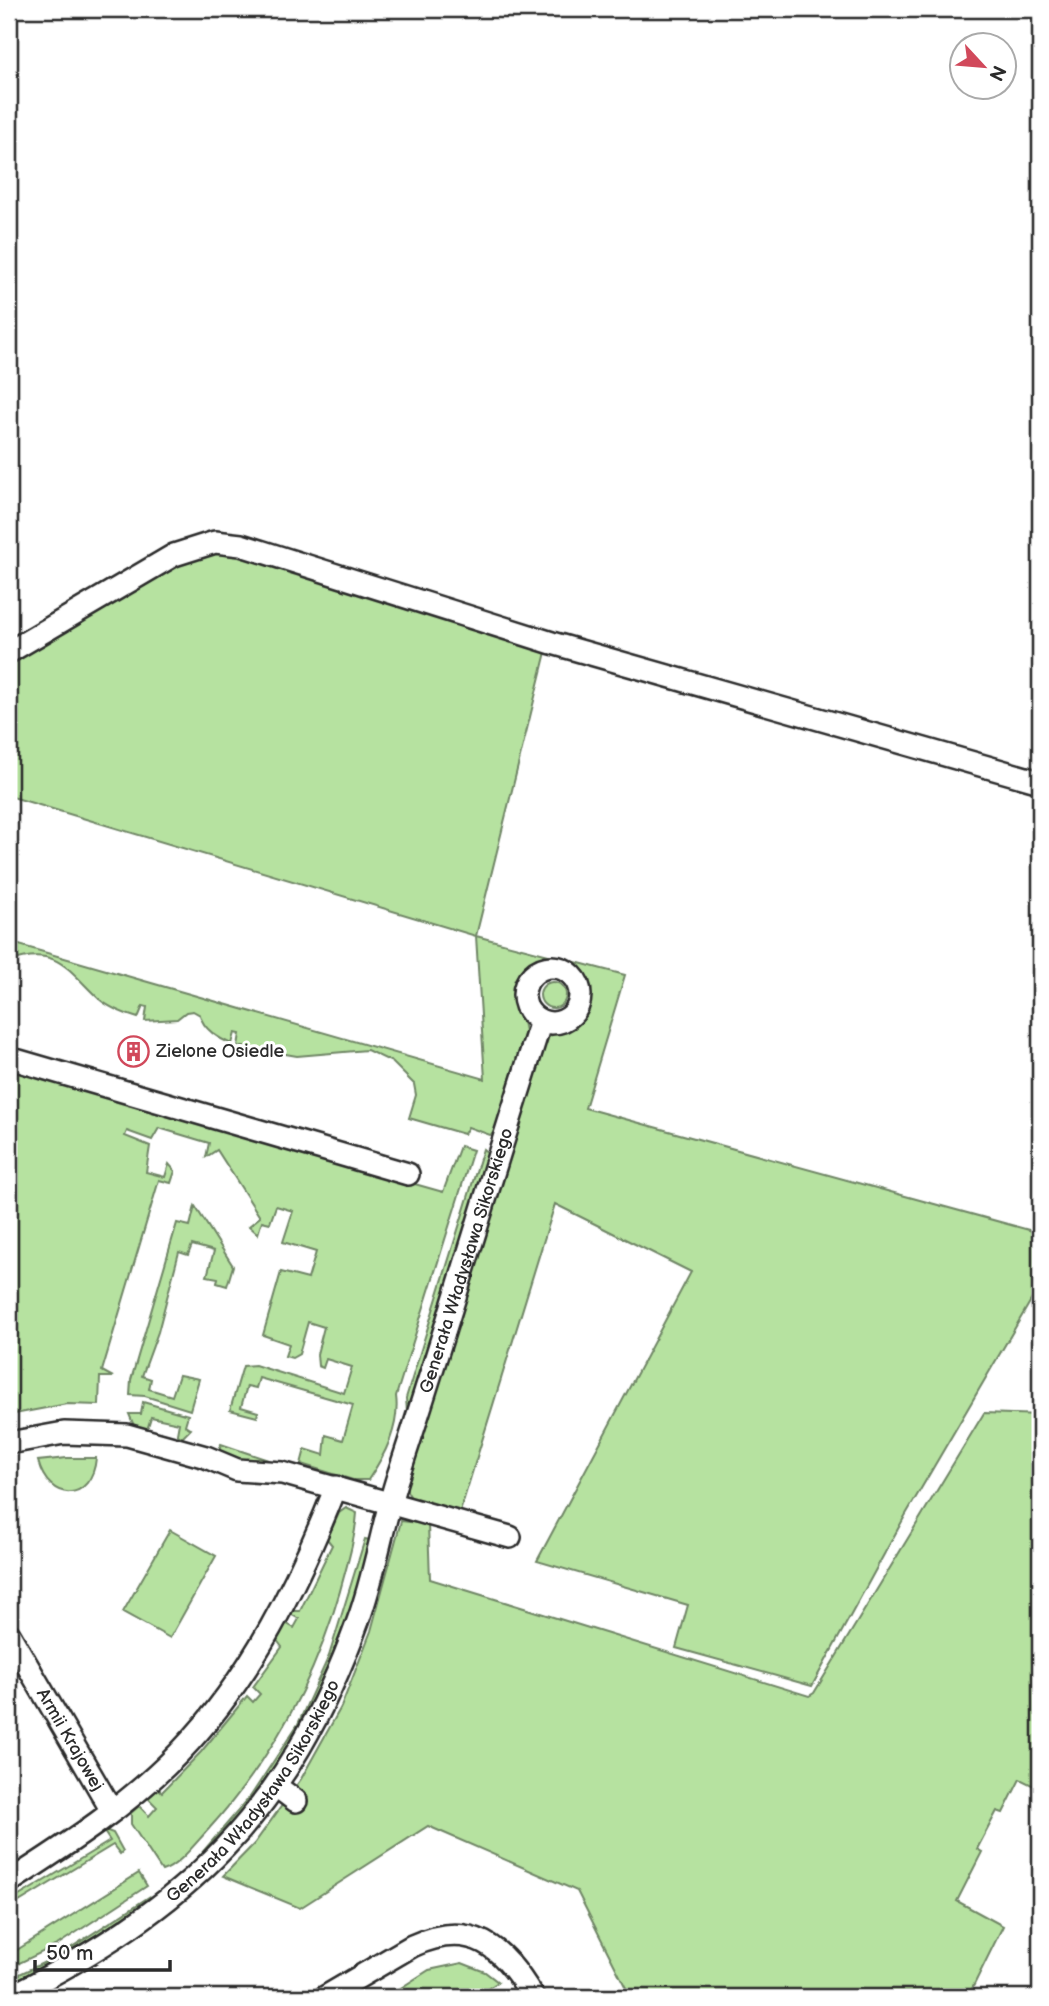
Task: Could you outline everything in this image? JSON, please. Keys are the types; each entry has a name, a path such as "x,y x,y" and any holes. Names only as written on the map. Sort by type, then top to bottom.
{"street":[{"path":"9,652 174,555 215,542 241,545 552,643 1040,782"},
{"name":"Generała Władysława Sikorskiego","path":"9,1997 69,1967 167,1902 251,1820 312,1731 359,1618 390,1502 541,1021"},
{"path":"9,1058 408,1174"},
{"path":"9,1443 64,1433 127,1435 174,1447 237,1471 282,1474 510,1537"},
{"path":"9,1882 65,1846 112,1811 179,1754 225,1701 264,1640 336,1488"},
{"name":"Armii Krajowej","path":"9,1634 112,1811"},
{"path":"276,1786 296,1801"},
{"path":"325,1997 426,1939 453,1935 481,1939 504,1954 533,1997"}],"green space":[{"path":"219,549 547,648 476,936 9,796 9,661 182,559"},
{"path":"476,936 625,975 585,1108 1040,1233 1040,1285 905,1516 812,1686 676,1648 688,1605 537,1561 691,1272 555,1204 460,1512 411,1498 407,1491 407,1478 544,1041 575,1021 583,1012 589,998 583,975 562,962 549,962 536,966 523,976 518,999 525,1031 494,1133 490,1135 468,1127 464,1134 409,1118 416,1095 414,1084 392,1062 367,1050 297,1056 238,1046 240,1034 235,1033 232,1044 227,1042 212,1033 204,1025 200,1015 193,1011 186,1012 177,1019 145,1021 147,1007 143,1006 138,1018 117,1010 98,998 60,963 50,958 25,957 9,962 9,942 485,1079"},
{"path":"553,982 563,985 566,995 563,1005 553,1008 543,1005 540,995 543,985"},
{"path":"9,1069 443,1192 460,1146 473,1150 396,1396 393,1429 380,1461 368,1480 353,1480 301,1464 305,1449 324,1455 326,1435 343,1440 353,1405 259,1378 256,1388 247,1386 241,1407 258,1412 257,1417 230,1410 243,1366 255,1365 344,1393 352,1367 326,1359 323,1368 318,1366 317,1354 324,1327 308,1322 299,1354 292,1358 285,1356 289,1344 263,1335 281,1272 308,1279 316,1252 283,1242 293,1211 276,1206 270,1223 262,1221 258,1234 249,1226 260,1217 217,1150 206,1157 209,1143 159,1128 152,1140 127,1131 125,1136 150,1146 146,1172 165,1177 169,1164 175,1171 171,1183 159,1180 102,1371 113,1377 100,1377 99,1405 67,1404 9,1415"},
{"path":"483,1149 488,1153 407,1412 406,1398"},
{"path":"195,1206 233,1266 227,1286 217,1283 218,1278 207,1276 214,1251 192,1245 188,1255 179,1252 158,1332 142,1376 151,1379 149,1389 172,1396 179,1375 199,1379 190,1410 145,1396 130,1395 131,1380 177,1223 190,1226"},
{"path":"143,1402 188,1415 185,1425 191,1429 182,1438 177,1434 179,1423 151,1417 147,1430 134,1426 129,1414 141,1414"},
{"path":"984,1413 1040,1415 1040,1789 1020,1779 1003,1813 997,1811 977,1849 982,1852 957,1901 1003,1926 968,1997 621,1997 628,1992 577,1891 428,1826 300,1908 223,1876 254,1844 301,1779 341,1707 371,1631 401,1521 428,1524 430,1579 809,1696 814,1693"},
{"path":"221,1444 268,1460 267,1463 227,1459 218,1453"},
{"path":"96,1458 93,1473 79,1490 60,1491 51,1485 43,1475 38,1461"},
{"path":"346,1508 357,1513 350,1552 329,1625 303,1689 270,1749 250,1778 186,1854 162,1871 131,1824 131,1813 139,1806 149,1816 157,1807 144,1794 154,1784 162,1792 201,1752 247,1696 253,1702 260,1694 253,1687 282,1647 273,1635 280,1620 294,1628 299,1619 285,1611 300,1611 332,1545 327,1539 339,1513"},
{"path":"170,1530 216,1556 170,1638 123,1612"},
{"path":"365,1539 370,1540 346,1629 308,1715 257,1794 217,1841 194,1862 250,1797 298,1724 329,1656"},
{"path":"102,1829 113,1833 123,1851 120,1854 113,1845 9,1908 9,1902 110,1841"},
{"path":"139,1873 147,1886 57,1945 9,1968 9,1955"},
{"path":"149,1897 148,1902 98,1937 46,1968 9,1985 9,1979 58,1956"},
{"path":"462,1963 485,1972 498,1982 475,1997 400,1997 396,1991 429,1970"}],"place":[{"name":"Zielone Osiedle","path":"133,1051"}]}
